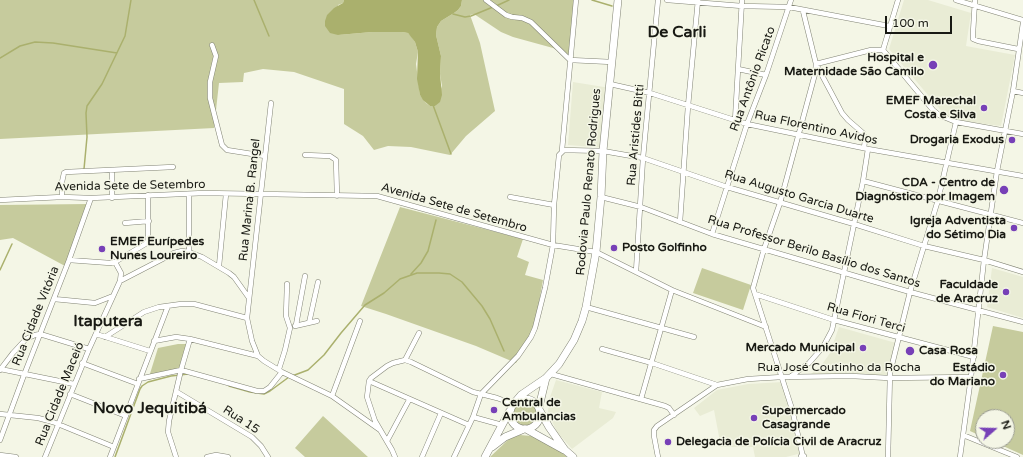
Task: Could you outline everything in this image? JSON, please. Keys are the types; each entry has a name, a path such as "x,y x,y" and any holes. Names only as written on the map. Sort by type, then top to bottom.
{"main road":[{"name":"Rodovia Paulo Renato Rodrigues","path":"549,376 574,340 586,307 596,252 618,0"},
{"path":"485,457 514,403 521,395 549,376"},
{"path":"490,448 505,437 531,428 537,423 549,376"},
{"path":"514,403 520,399 526,398 535,402 549,427 565,450"},
{"path":"510,411 510,418 518,427 525,429 565,450 573,457"}],"street":[{"path":"486,0 506,15 522,18 531,22 570,60 612,62"},
{"path":"454,457 473,416 481,394 518,356 533,333 541,307 553,245 554,205 559,155 562,150 576,0"},
{"name":"Rua Aristides Bitti","path":"636,272 643,158 658,0"},
{"path":"667,0 698,1 742,6 789,7 802,11 889,26"},
{"path":"735,121 742,0"},
{"name":"Rua Antônio Ricato","path":"712,234 747,124 766,75 791,0"},
{"path":"883,50 898,0"},
{"path":"956,0 975,2 1023,20"},
{"path":"680,222 685,173 688,106 698,1"},
{"path":"975,2 972,36 975,40 1018,50"},
{"path":"790,377 809,363 818,353 827,342 832,330 863,181 866,149 863,133 842,113 816,64 802,11"},
{"path":"960,457 974,357 984,260 992,214 997,170 1013,91 1023,24"},
{"path":"212,45 216,56 210,82 210,94 222,145 224,148 232,151 265,156"},
{"path":"816,64 871,50 883,50"},
{"path":"883,50 933,110 939,115 956,122 1023,134"},
{"path":"803,457 792,409 753,288 764,249 780,203 815,74 816,64"},
{"path":"738,69 766,75"},
{"name":"Rua Florentino Avidos","path":"610,84 650,93 747,124 866,149 997,170 1023,176"},
{"path":"1013,91 1023,93"},
{"name":"Rua Marina B. Rangel","path":"258,356 247,318 271,103"},
{"path":"888,457 889,378 910,292 938,200 956,122"},
{"name":"Rua Augusto Garcia Duarte","path":"562,150 604,151 643,158 727,187 780,203 924,246 984,260 1023,272"},
{"path":"305,155 330,156 336,160 337,196"},
{"path":"62,197 62,182 64,174 70,171 173,167"},
{"path":"112,170 112,198"},
{"path":"863,181 1023,222"},
{"path":"188,252 189,194"},
{"name":"Avenida Sete de Setembro","path":"0,200 62,197 112,198 189,194 368,195 385,198 553,245 596,252 672,290 766,327"},
{"path":"219,266 226,194"},
{"path":"69,260 110,263 115,262 147,243 149,221 148,195"},
{"name":"Rua Professor Berilo Basílio dos Santos","path":"601,196 641,207 712,234 910,292 1023,322"},
{"path":"510,197 554,205"},
{"name":"Rua Cidade Vitória","path":"0,440 69,260 91,198"},
{"path":"125,223 149,221"},
{"path":"120,281 174,253 182,251 188,252 219,266 234,277 249,298"},
{"name":"Rua Cidade Maceió","path":"45,457 82,363 120,281 121,273 115,262"},
{"path":"296,325 305,276"},
{"path":"309,323 318,282"},
{"path":"82,363 139,382 181,370 257,391 264,391 270,387 280,371 290,328 286,316 287,284"},
{"path":"641,399 672,290"},
{"name":"Rua Fiori Terci","path":"754,294 834,320 974,357"},
{"path":"54,299 95,303 113,296"},
{"path":"105,337 144,312 159,307 181,304 194,304 247,318"},
{"path":"110,457 168,306"},
{"path":"586,307 694,336"},
{"path":"290,328 296,325 317,321"},
{"path":"332,396 360,321"},
{"path":"405,360 418,333"},
{"path":"74,384 0,370 13,353 26,339 31,336 40,334 89,349"},
{"path":"96,334 150,351"},
{"path":"154,341 176,337 190,339 258,356 280,371 332,396 380,430"},
{"path":"176,457 168,432 169,421 190,339"},
{"path":"602,349 652,363 717,385"},
{"path":"395,457 368,404 367,391 369,381 377,372 393,363 405,360 473,392 514,403"},
{"path":"549,376 665,406 669,408 674,415"},
{"name":"Rua José Coutinho da Rocha","path":"658,457 654,430 657,426 717,385 748,379 782,377 971,377"},
{"path":"369,381 409,400 469,425"},
{"name":"Rua 15","path":"176,392 252,437 261,446 268,457"},
{"path":"70,394 126,416"},
{"path":"387,441 409,400"},
{"path":"422,457 441,413"},
{"path":"0,414 38,418 59,424 114,446"},
{"path":"473,416 502,425"},
{"path":"963,435 1017,457"},
{"path":"0,455 16,457"},
{"path":"207,457 216,455 228,457"}],"shaded area":[{"path":"0,0 344,0 343,3 338,5 338,35 372,32 402,32 408,33 411,36 415,42 418,52 416,64 420,95 430,106 435,106 442,86 440,74 441,56 436,35 437,27 441,21 458,10 461,6 462,0 574,0 570,55 553,48 513,37 501,32 474,14 470,15 480,43 495,111 466,136 450,155 411,147 388,146 374,150 363,136 344,124 344,89 294,72 263,69 244,73 243,82 219,83 214,128 0,139"},
{"path":"344,0 462,0 461,6 458,10 441,21 437,27 436,35 441,56 440,74 442,95 440,102 435,106 430,106 420,95 417,79 418,52 415,42 408,33 372,32 338,35 330,33 325,26 327,15 334,8 343,3"},
{"name":"Hospital e Maternidade São Camilo","path":"904,0 928,0 971,13 966,46 1015,55 1001,126 962,121 944,114 889,49"},
{"path":"573,82 610,88 605,148 568,145"},
{"path":"88,204 65,266 13,238 0,240 0,205"},
{"path":"400,207 523,239 517,257 529,262 525,275 543,280 535,325 516,363 476,346 361,306"},
{"path":"702,268 751,285 743,310 693,293"},
{"name":"Faculdade de Aracruz","path":"992,268 1023,277 1023,318 987,307"},
{"name":"Estádio do Mariano","path":"993,326 1023,332 1023,455 1010,449 1015,449 1015,409 975,409 975,433 970,431"},
{"name":"Mercado Municipal","path":"839,327 896,343 888,376 811,374 821,366 830,353"},
{"path":"178,344 187,344 182,370 148,380 158,348"},
{"path":"556,380 602,392 599,408 616,412 613,418 572,449 557,432 548,412 549,400"},
{"name":"Supermercado Casagrande","path":"783,382 802,453 786,457 755,457 753,447 721,447 714,410 700,416 694,408 717,390 748,384"},
{"path":"525,401 534,405 538,414 534,423 525,427 516,423 512,414 516,405"},
{"path":"323,416 368,457 305,457 295,448"},
{"path":"520,435 536,438 562,452 567,457 490,457 510,438"}],"waterway":[{"path":"84,169 87,137 87,106 102,84 125,36 131,0"},
{"path":"254,0 269,36"},
{"path":"496,6 509,0"},
{"path":"592,0 612,6"},
{"path":"453,14 465,17 471,16 493,7"},
{"path":"0,58 20,46 35,42 53,43 117,53"},
{"path":"433,105 451,154"},
{"path":"411,274 421,263 428,251 436,220"},
{"path":"0,270 12,244"},
{"path":"292,376 308,370 324,355 365,305 384,293 400,279 417,273 450,274 462,282 482,306 490,319 504,351"},
{"path":"115,457 142,386 148,382 171,376 188,374"},
{"path":"229,386 264,394 289,377"}],"place":[{"name":"Hospital e Maternidade São Camilo","path":"933,65"},
{"name":"EMEF Marechal Costa e Silva","path":"984,108"},
{"name":"Drogaria Exodus","path":"1012,140"},
{"name":"CDA - Centro de Diagnóstico por Imagem","path":"1004,190"},
{"name":"Igreja Adventista do Sétimo Dia","path":"1014,228"},
{"name":"Posto Golfinho","path":"614,248"},
{"name":"EMEF Eurípedes Nunes Loureiro","path":"102,249"},
{"name":"Faculdade de Aracruz","path":"1006,292"},
{"name":"Mercado Municipal","path":"863,348"},
{"name":"Casa Rosa","path":"910,351"},
{"name":"Estádio do Mariano","path":"1003,375"},
{"name":"Central de Ambulancias","path":"494,410"},
{"name":"Supermercado Casagrande","path":"754,418"},
{"name":"Delegacia de Polícia Civil de Aracruz","path":"668,442"}],"district":[{"name":"De Carli","path":"677,33"},
{"name":"Itaputera","path":"108,322"},
{"name":"Novo Jequitibá","path":"150,409"}]}
